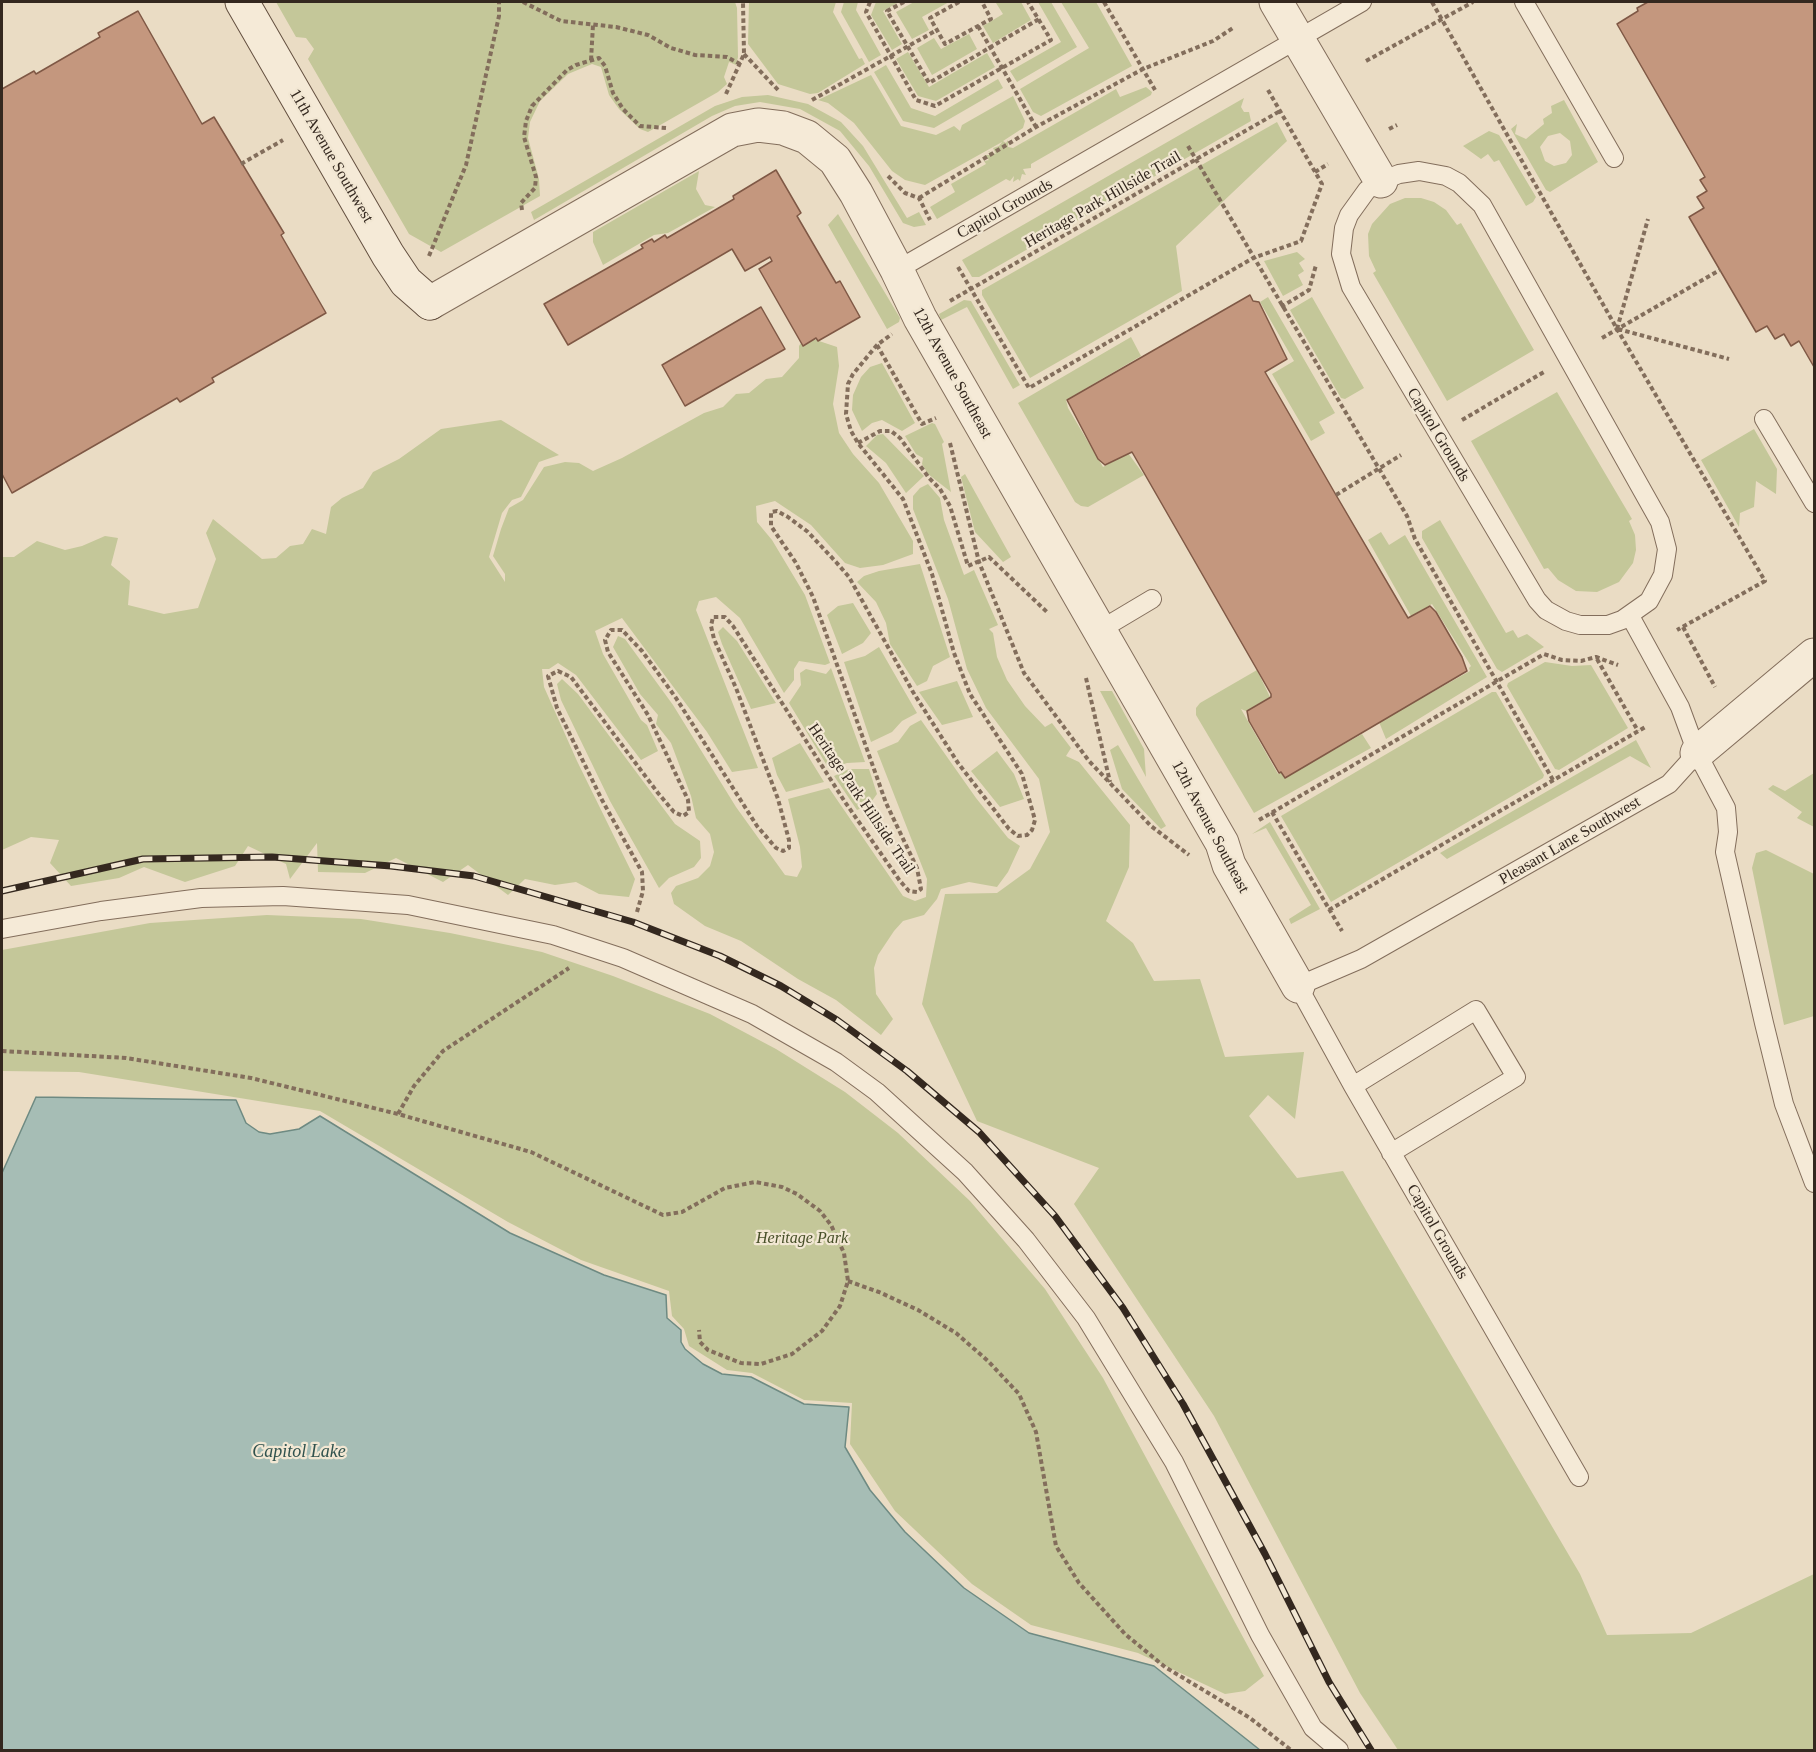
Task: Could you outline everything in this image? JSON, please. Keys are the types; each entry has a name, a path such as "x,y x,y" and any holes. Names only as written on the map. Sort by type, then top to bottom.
{"street":[{"name":"11th Avenue Southwest","path":"242,2 387,255 406,282 430,303"},
{"path":"1275,2 1381,181"},
{"name":"12th Avenue Southeast","path":"430,303 732,130 758,125 783,129 807,138 835,160 856,193 920,318 1222,843 1229,865 1298,986"},
{"name":"Pleasant Lane Southwest","path":"1697,753 1815,655"}],"lane":[{"name":"Capitol Grounds","path":"897,270 1362,2"},
{"path":"1524,2 1614,158"},
{"name":"Capitol Grounds","path":"1433,172 1459,183 1482,205 1660,522 1667,549 1663,576 1649,601 1630,616 1608,625 1580,625 1566,621 1537,600 1351,287 1341,254 1344,228 1356,202 1381,181 1399,174 1433,172"},
{"path":"1764,419 1815,503"},
{"path":"1100,630 1152,599"},
{"path":"1630,616 1680,707 1697,753 1726,808 1728,832 1725,852 1764,1023 1784,1104 1815,1183"},
{"name":"Pleasant Lane Southwest","path":"1298,986 1389,943 1670,783 1697,753"},
{"path":"2,929 111,909 201,898 283,896 366,900 419,907 553,935 623,958 752,1014 836,1062 877,1092 965,1172 1032,1248 1086,1318 1174,1462 1260,1635 1313,1728 1339,1750"},
{"name":"Capitol Grounds","path":"1298,986 1391,1153 1580,1477"},
{"path":"1353,1086 1476,1010 1516,1077 1391,1153"}],"path":[{"path":"428,260 466,165 499,2"},
{"path":"523,2 561,21 616,27 648,35 671,48 695,55 726,57 740,64"},
{"path":"726,94 744,54 743,2"},
{"path":"870,2 866,12 916,100 935,106 1051,40 1028,2"},
{"path":"904,2 887,11 929,83 1039,19"},
{"path":"959,2 930,18 945,44 991,19 984,2"},
{"path":"1104,2 1155,91"},
{"path":"1432,2 1617,329 1765,581 1677,630"},
{"path":"1366,61 1473,2"},
{"path":"591,60 593,25"},
{"path":"978,26 1036,127"},
{"path":"919,198 1036,127 1143,69 1213,41 1233,28"},
{"path":"812,100 937,30"},
{"path":"522,211 521,203 536,188 536,177 524,137 526,121 532,106 567,70 599,58 605,66 613,93 623,109 640,126 667,128"},
{"path":"956,265 1029,388 1253,258 1301,241 1322,184 1268,90"},
{"name":"Heritage Park Hillside Trail","path":"945,304 1280,111"},
{"path":"1388,130 1397,125"},
{"path":"241,164 287,138"},
{"path":"1188,146 1336,401 1351,420 1553,780"},
{"path":"1315,172 1328,164"},
{"path":"1617,329 1648,219"},
{"path":"1281,307 1309,290 1317,259"},
{"path":"1602,338 1720,270"},
{"path":"1617,329 1730,359"},
{"name":"Heritage Park Hillside Trail","path":"637,912 644,891 642,872 557,708 548,676 558,671 571,677 658,793 674,812 683,816 689,812 688,800 648,715 608,652 605,640 611,630 622,630 642,651 676,698 757,826 776,848 783,851 789,848 789,840 778,799 736,688 714,639 711,626 713,617 724,617 734,626 844,802 900,881 909,891 917,892 921,889 917,868 886,803 813,597 796,564 771,526 771,512 777,511 808,532 849,577 931,722 964,771 1009,829 1018,836 1027,835 1032,830 1035,820 1022,774 970,694 954,653 932,574 903,499 850,431 846,414 846,392 853,374 877,345 899,331"},
{"path":"877,345 922,424 935,416 940,426"},
{"path":"1461,420 1544,372"},
{"path":"858,443 880,431 891,431 900,438 950,506 968,567 989,557 1051,616"},
{"path":"946,435 951,445 962,501 979,562 1024,673 1075,743 1111,785 1151,826 1195,858"},
{"path":"1336,495 1401,454"},
{"path":"1683,627 1715,687"},
{"path":"1259,820 1544,654 1563,660 1581,661 1596,657 1618,665"},
{"path":"1596,657 1638,731"},
{"path":"1086,677 1111,785"},
{"path":"1329,910 1647,726"},
{"path":"1272,812 1342,931"},
{"path":"398,1114 414,1086 443,1051 575,963"},
{"path":"2,1052 126,1058 251,1078 398,1114 531,1152 663,1215 682,1212 710,1196 740,1184 755,1182 782,1187 810,1203 831,1225 844,1253 848,1281 840,1306 827,1326 809,1344 777,1361 761,1364 741,1363 708,1350 700,1342 699,1330"},
{"path":"848,1281 918,1310 956,1333 988,1361 1019,1394 1036,1432 1056,1546 1079,1583 1125,1634 1165,1667 1250,1718 1291,1750"}],"green space":[{"path":"276,2 735,2 738,57 736,65 729,62 724,77 727,84 718,92 648,132 640,129 619,109 609,95 601,67 592,64 568,74 540,101 530,122 528,138 539,179 540,196 441,252 409,234 308,59 314,49 306,38 296,37"},
{"path":"749,2 836,2 833,12 859,59 862,58 865,64 818,93 810,94 778,84 748,44"},
{"path":"844,2 858,2 856,10 881,55 869,62 841,12"},
{"path":"876,2 899,2 883,11 902,44 892,50 871,15"},
{"path":"914,2 949,2 922,17 929,30 912,39 896,12"},
{"path":"1021,2 1031,20 993,43 983,26 1003,14 996,3"},
{"path":"1038,2 1051,2 1077,47 1017,82 1010,71 1061,42"},
{"path":"1061,2 1096,2 1132,66 1041,116 1033,112 1020,89 1089,48"},
{"path":"969,34 977,49 932,75 917,48 934,38 941,49"},
{"path":"908,52 929,87 987,53 995,67 936,101 918,96 896,59"},
{"path":"886,65 911,108 935,116 998,79 1003,88 934,128 903,121 874,72"},
{"path":"871,75 901,126 936,135 954,126 960,131 962,125 1013,96 1025,121 1023,128 1003,141 1006,143 1008,140 1008,147 1013,148 1116,89 1120,97 1146,87 1152,92 1151,95 1031,164 1031,168 1023,169 1026,175 1022,174 1020,181 1018,179 1013,182 1014,176 1010,181 1006,179 937,219 930,207 955,192 951,184 986,164 984,161 989,160 984,155 992,155 988,151 996,154 993,148 1002,142 925,185 905,180 892,171 854,123 828,103 818,100"},
{"path":"768,95 808,104 841,122 863,146 907,218 919,212 926,225 914,227 903,223 869,166 840,131 800,109 760,102 735,106 712,116 534,220 531,212 715,106 742,97"},
{"path":"1244,98 1241,107 1244,112 1249,112 1251,121 979,277 972,277 962,260"},
{"path":"1564,100 1598,162 1550,192 1546,190 1511,129 1517,124 1515,134 1526,139 1544,124 1543,119 1552,113 1551,106","holes":["1560,133 1570,141 1572,155 1566,163 1554,166 1545,161 1540,147 1548,136"]},
{"path":"1277,122 1287,141 1176,246 1182,291 1030,378 982,295 982,290"},
{"path":"1489,131 1499,135 1536,197 1526,206 1499,160 1494,162 1488,154 1481,159 1463,146"},
{"path":"699,171 696,189 705,205 715,207 668,233 654,235 603,265 593,242 593,232"},
{"path":"1405,198 1421,198 1434,202 1446,210 1457,225 1461,223 1534,350 1447,401 1373,273 1376,271 1369,256 1368,234 1372,224 1390,204"},
{"path":"838,214 900,318 899,322 887,329 828,225"},
{"path":"1297,252 1305,259 1299,263 1304,271 1298,275 1303,285 1283,296 1264,261"},
{"path":"1268,297 1335,413 1319,422 1325,433 1311,441 1272,374 1294,361 1260,302"},
{"path":"1312,297 1364,388 1345,399 1341,398 1290,310"},
{"path":"964,300 971,301 1020,385 1013,389 967,307 941,320 939,314"},
{"path":"1131,337 1141,356 1066,400 1068,408 1103,467 1128,453 1144,475 1088,507 1081,506 1075,502 1018,403"},
{"path":"810,338 837,347 839,366 833,404 839,433 853,454 879,483 913,541 913,554 883,565 860,568 845,563 811,525 775,501 756,506 757,522 772,540 805,595 830,663 825,665 799,661 794,669 794,680 784,693 740,618 716,597 699,601 696,610 758,768 732,772 707,732 622,618 595,631 603,654 641,720 647,725 658,751 641,760 576,675 558,663 549,669 542,669 544,687 577,761 635,879 629,897 599,894 576,882 555,885 525,879 508,895 468,865 443,882 396,858 365,873 318,872 317,843 290,879 286,864 248,846 235,866 185,882 144,867 119,878 71,886 50,863 59,840 31,837 2,850 2,557 14,557 37,541 65,550 82,546 105,536 118,538 111,565 130,581 128,605 164,614 198,608 216,559 206,533 213,519 262,559 276,558 290,546 303,544 312,529 326,534 331,507 342,498 363,488 373,472 399,459 441,429 501,420 559,455 539,462 521,497 512,500 502,513 489,557 505,582 505,574 493,556 501,529 509,508 523,500 544,467 565,462 579,463 593,471 622,458 704,413 723,407 736,394 749,393 766,379 782,377 799,358 799,346 803,340"},
{"path":"882,363 915,423 902,431 882,420 872,423 862,431 852,410 853,395 861,377 870,367"},
{"path":"1557,392 1632,519 1629,521 1635,535 1636,550 1633,563 1619,582 1597,592 1576,591 1558,580 1548,568 1544,569 1471,441"},
{"path":"932,423 935,424 944,442 942,444 951,492 928,474 922,464 923,458 916,454 905,436"},
{"path":"1754,429 1777,469 1776,494 1756,481 1754,507 1740,513 1739,527 1701,460"},
{"path":"883,434 924,476 906,493 886,463 866,446 877,435"},
{"path":"965,474 1011,557 1003,562 975,532 961,477"},
{"path":"928,484 940,498 944,520 964,575 974,570 998,625 989,629 993,633 997,657 1007,680 1025,706 1045,727 1052,723 1071,748 1066,756 1079,762 1130,825 1129,867 1106,921 1133,943 1154,981 1200,979 1225,1057 1304,1052 1295,1119 1268,1095 1249,1116 1297,1178 1343,1171 1580,1574 1607,1635 1691,1633 1814,1574 1814,1750 1398,1750 1360,1693 1214,1416 1074,1204 1099,1168 977,1121 922,1004 945,894 997,893 1030,869 1050,832 1039,779 986,708 967,669 948,599 913,509 913,496 920,488"},
{"path":"1440,520 1506,633 1513,630 1518,638 1527,634 1544,647 1502,672 1497,669 1422,538 1422,531"},
{"path":"1381,532 1389,545 1405,535 1487,677 1386,739 1379,722 1470,671 1471,666 1432,604 1411,616 1368,540"},
{"path":"920,564 950,657 933,666 927,681 917,686 890,644 886,623 876,602 857,582 864,576 879,571"},
{"path":"853,603 871,633 863,643 842,654 827,615 838,606"},
{"path":"723,627 737,641 776,703 751,709 722,644 718,632"},
{"path":"618,636 625,639 673,705 736,807 785,875 797,877 802,867 800,847 788,799 829,788 903,896 915,901 926,897 927,879 877,751 898,742 910,726 921,720 976,798 1008,838 1020,846 1008,872 997,887 969,882 941,889 937,899 924,915 903,921 894,931 878,955 874,968 876,994 893,1019 881,1035 836,1000 798,979 741,941 705,926 674,904 671,893 676,886 698,878 710,866 714,852 710,834 696,818 691,796 671,743 656,724 658,715 640,694 613,647"},
{"path":"879,647 917,713 902,721 892,732 871,742 844,662 865,656"},
{"path":"1545,662 1572,666 1591,665 1628,728 1559,770 1555,769 1507,686 1508,683"},
{"path":"831,668 865,762 847,763 829,769 789,703 801,685 800,673 806,669 826,674"},
{"path":"1257,670 1270,697 1246,711 1241,709 1278,774 1281,772 1284,778 1362,734 1371,748 1254,813 1196,715 1196,708 1200,703"},
{"path":"562,679 578,694 675,824 700,841 701,858 694,867 669,878 659,888 610,801 561,700 557,684"},
{"path":"957,681 973,717 942,725 919,692"},
{"path":"1100,691 1112,691 1144,749 1146,777"},
{"path":"1492,692 1496,692 1544,775 1543,778 1331,902 1281,816"},
{"path":"1636,740 1651,768 1630,756 1447,859 1440,853"},
{"path":"800,743 824,782 786,792 777,775 772,758"},
{"path":"1118,745 1166,826 1161,829 1122,789 1110,750"},
{"path":"997,751 1014,774 1024,799 1000,807 971,771"},
{"path":"849,769 869,769 877,794 869,805 857,810 834,776"},
{"path":"1814,773 1814,827 1797,818 1802,812 1768,789 1773,785 1785,791"},
{"path":"1270,822 1320,909 1291,924 1289,919 1311,905 1266,828 1252,834"},
{"path":"1766,850 1814,874 1814,1016 1784,1025 1752,868 1756,853"},
{"name":"Heritage Park","path":"267,915 361,919 450,933 542,952 613,976 710,1014 776,1049 845,1092 898,1133 970,1201 1045,1289 1103,1378 1264,1676 1245,1691 1225,1694 1138,1653 1031,1625 972,1584 895,1511 850,1444 852,1403 804,1400 752,1373 727,1370 689,1346 684,1329 672,1316 669,1291 581,1260 508,1222 320,1111 79,1072 2,1071 2,950 150,923"}],"water":[{"name":"Capitol Lake","path":"36,1097 236,1100 246,1123 259,1132 270,1134 299,1129 320,1116 510,1233 604,1275 666,1295 667,1318 681,1330 681,1342 685,1349 703,1364 722,1374 751,1377 804,1404 849,1407 845,1447 870,1490 905,1532 964,1588 1029,1633 1154,1666 1260,1750 2,1750 2,1173"}],"building":[{"path":"1648,2 1814,2 1814,367 1799,341 1791,346 1784,334 1775,339 1767,326 1756,332 1689,217 1704,208 1697,197 1707,191 1700,180 1705,177 1617,24"},
{"path":"138,11 202,124 214,117 284,233 281,235 326,313 212,378 214,382 180,402 177,398 12,493 2,474 2,89 34,71 36,74 100,37 98,33"},
{"path":"776,170 801,213 797,216 836,283 840,281 860,317 818,341 816,338 803,346 759,269 772,261 770,257 745,271 732,249 568,345 544,304 643,248 641,245 652,239 654,242 665,235 667,238 734,199 733,196"},
{"path":"1250,295 1253,301 1259,302 1287,359 1265,372 1408,618 1430,606 1436,612 1462,657 1467,671 1285,778 1281,772 1279,773 1249,721 1247,711 1271,697 1271,694 1132,452 1105,465 1098,459 1067,400"},
{"path":"761,307 785,349 685,406 662,365"}],"railway":[{"path":"2,891 143,859 272,857 391,866 474,876 633,922 720,956 781,986 837,1020 907,1071 979,1132 1055,1216 1123,1308 1183,1404 1265,1554 1329,1682 1371,1750"}]}
